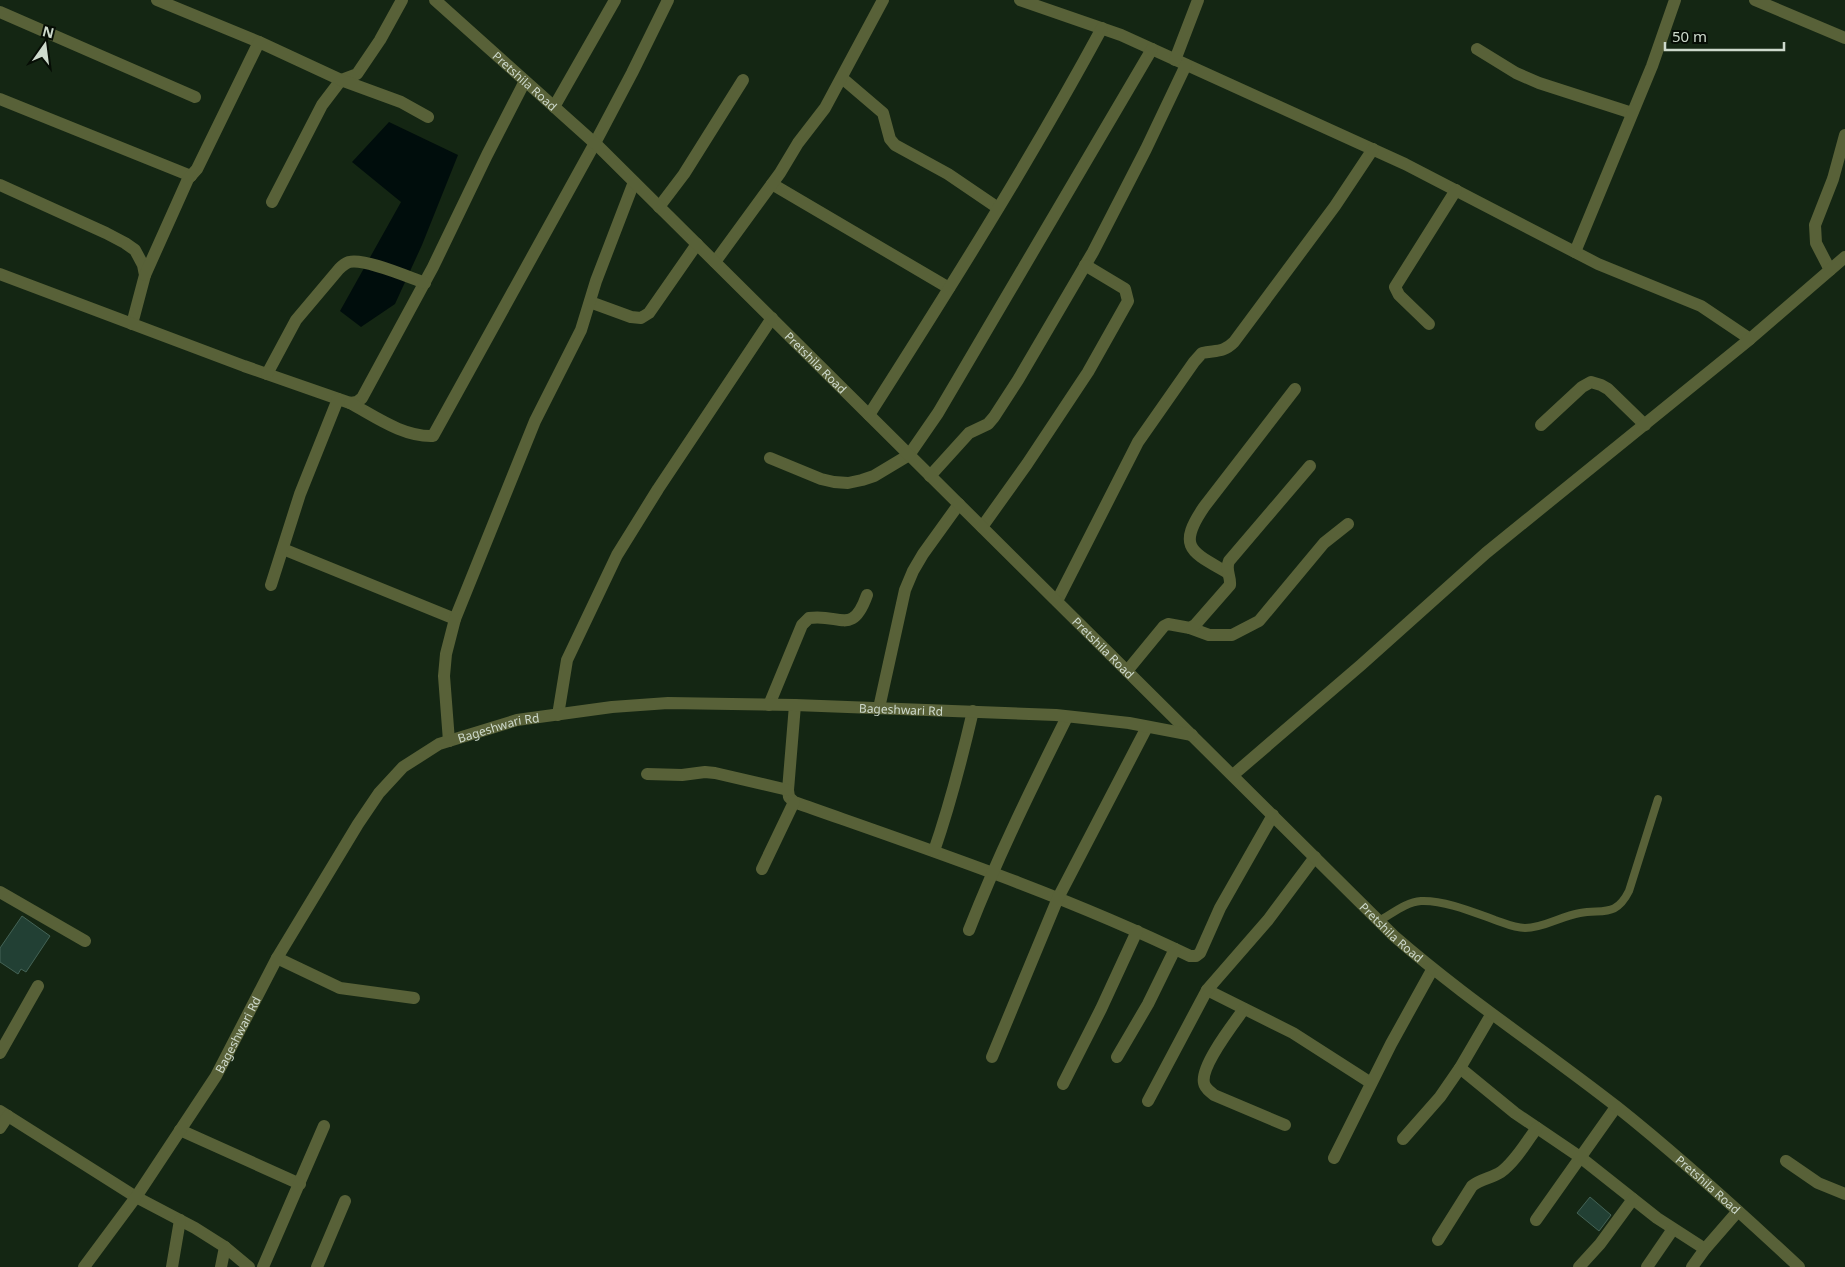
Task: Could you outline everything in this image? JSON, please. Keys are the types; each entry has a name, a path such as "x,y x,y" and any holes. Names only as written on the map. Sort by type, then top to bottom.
{"street":[{"path":"157,0 259,42 341,80 401,102 428,117"},
{"path":"272,202 322,106 341,80 357,74 380,40 402,0"},
{"name":"Pretshila Road","path":"435,0 594,143 634,182 1380,922 1432,970 1616,1107 1703,1178 1799,1267"},
{"path":"554,107 615,0"},
{"path":"0,274 344,401 399,429 420,436 433,436 632,73 668,0"},
{"path":"715,262 824,108 883,0"},
{"path":"1020,0 1102,28 1152,49 1373,149 1598,264 1701,306 1750,339"},
{"path":"930,476 968,433 988,424 994,417 1042,341 1085,265 1146,149 1181,62 1198,0"},
{"path":"1575,252 1652,66 1675,0"},
{"path":"1761,2 1845,38"},
{"path":"0,12 195,96"},
{"path":"869,414 998,208 1074,81 1102,28"},
{"path":"132,324 145,275 188,179 197,169 259,42"},
{"path":"770,458 821,479 848,483 874,476 909,455 948,397 1152,49"},
{"path":"1477,49 1516,73 1539,83 1632,113"},
{"path":"842,78 883,113 890,139 895,145 948,174 998,208"},
{"path":"659,207 684,174 743,80"},
{"path":"344,401 357,402 362,398 425,283 486,155 525,81"},
{"path":"0,99 191,176"},
{"path":"1830,270 1816,243 1815,224 1833,179 1845,135"},
{"path":"1057,601 1138,442 1202,353 1220,351 1228,348 1234,342 1335,206 1373,149"},
{"path":"449,741 444,676 446,654 455,619 535,421 581,330 634,182"},
{"path":"772,184 949,288"},
{"path":"0,185 125,243 135,250 143,265 145,275"},
{"path":"1429,324 1399,295 1395,287 1456,190"},
{"path":"590,302 631,317 641,318 649,313 697,244"},
{"path":"1233,775 1361,665 1486,553 1750,339 1845,257"},
{"path":"267,374 296,320 339,268 348,262 358,262 386,269 425,283"},
{"path":"982,527 1028,464 1088,372 1128,301 1124,289 1085,265"},
{"path":"558,715 568,660 617,555 658,489 772,318"},
{"path":"1541,425 1582,387 1591,382 1608,389 1645,425"},
{"path":"1228,573 1196,552 1190,545 1189,532 1204,507 1294,389"},
{"path":"271,585 300,494 344,401"},
{"path":"1190,628 1195,625 1230,585 1231,580 1226,567 1233,555 1310,466"},
{"path":"879,708 904,590 923,554 959,504"},
{"path":"1127,670 1164,626 1168,624 1190,628 1209,635 1232,635 1259,621 1324,543 1348,524"},
{"path":"283,549 455,619"},
{"path":"769,705 802,625 809,618 817,616 846,620 856,617 862,610 868,595"},
{"name":"Bageshwari Rd","path":"84,1267 136,1197 216,1076 277,958 358,824 380,793 403,767 438,744 517,720 612,707 668,704 973,710 1067,716 1192,735"},
{"path":"795,705 788,790 789,797 794,802 992,872 1136,931 1190,956 1196,956 1200,953 1220,908 1273,815"},
{"path":"934,851 957,778 973,710"},
{"path":"969,930 992,872 1067,716"},
{"path":"992,1057 1058,898 1147,727"},
{"path":"647,774 715,772 788,790"},
{"path":"762,870 794,802"},
{"path":"1148,1101 1207,990 1268,920 1315,857"},
{"path":"0,892 85,942"},
{"path":"1063,1084 1136,931"},
{"path":"1118,1057 1148,1004 1175,949"},
{"path":"277,958 340,988 414,998"},
{"path":"1334,1158 1370,1083 1432,970"},
{"path":"0,1053 38,986"},
{"path":"1207,990 1293,1032 1370,1083"},
{"path":"1244,1008 1218,1046 1208,1065 1203,1081 1206,1088 1214,1095 1285,1125"},
{"path":"1403,1139 1440,1097 1460,1068 1491,1014"},
{"path":"1460,1068 1515,1113 1580,1157 1673,1229 1705,1249"},
{"path":"1536,1220 1616,1107"},
{"path":"0,1128 4,1114 136,1197 180,1220 224,1247 249,1267"},
{"path":"262,1267 324,1126"},
{"path":"1438,1240 1472,1186 1500,1172 1510,1164 1537,1128"},
{"path":"180,1130 300,1184"},
{"path":"1786,1161 1818,1183 1845,1194"},
{"path":"1579,1267 1600,1244 1633,1199"},
{"path":"317,1267 345,1201"},
{"path":"1692,1267 1738,1211"},
{"path":"172,1267 180,1220"},
{"path":"1647,1267 1673,1229"},
{"path":"221,1267 224,1247"}],"lane":[{"path":"1380,922 1405,906 1419,901 1430,901 1464,909 1511,926 1524,928 1538,926 1571,915 1616,909 1623,902 1628,891 1658,798"}],"shaded area":[{"path":"389,122 458,155 422,245 395,304 361,327 340,311 401,202 352,162"}],"building":[{"path":"22,916 50,936 26,972 21,969 18,974 0,962 0,948"},
{"path":"1590,1197 1611,1215 1599,1231 1577,1213"}]}
